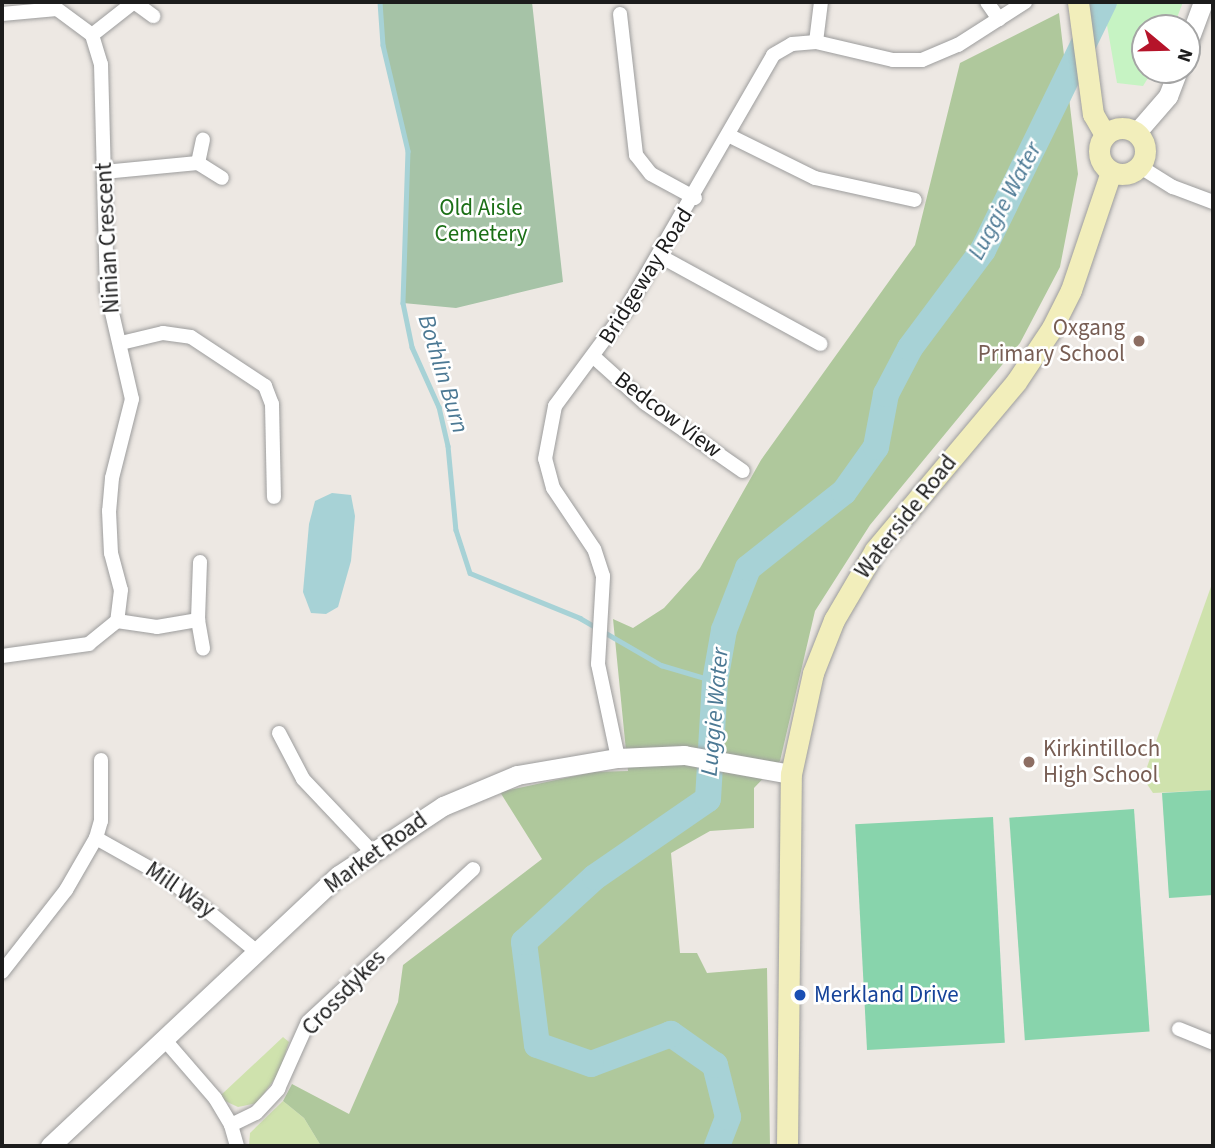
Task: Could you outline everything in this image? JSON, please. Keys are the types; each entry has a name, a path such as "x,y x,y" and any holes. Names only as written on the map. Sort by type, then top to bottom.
{"main road":[{"path":"1079,8 1090,96 1105,135 1099,156 1111,172 1126,174 1139,166 1144,149 1136,133 1117,128 1105,135"},
{"name":"Waterside Road","path":"787,1146 791,774 813,673 855,580 893,526 1010,390 1043,343 1071,290 1111,172"}],"street":[{"path":"2,14 57,9 92,34 134,2 153,16"},
{"path":"816,42 821,2"},
{"path":"986,2 999,19"},
{"name":"Bridgeway Road","path":"618,758 598,650 604,607 603,576 594,549 554,488 545,459 555,407 595,358 660,256 695,198 765,64 783,48 816,42 892,60 922,60 958,45 1025,2"},
{"path":"620,14 636,155 651,174 695,198"},
{"name":"Ninian Crescent","path":"92,34 101,64 107,291 113,330 121,342 132,400 112,478 109,511 111,553 121,590 117,621"},
{"path":"1136,133 1168,96 1173,84"},
{"path":"728,135 815,178 915,200"},
{"path":"198,163 204,140"},
{"path":"104,172 198,163 222,178"},
{"path":"1139,166 1173,187 1213,202"},
{"path":"660,256 821,344"},
{"path":"121,342 163,333 191,337 265,386 272,404 274,497"},
{"name":"Bedcow View","path":"595,358 645,403 743,471"},
{"path":"200,562 198,620 203,649"},
{"path":"2,656 89,644 117,621 157,627 198,620"},
{"path":"279,733 303,779 371,851"},
{"name":"Market Road","path":"50,1146 256,951 371,851 443,806 481,789 553,767 618,758 700,758 791,774"},
{"path":"2,972 58,901 96,838 101,821 101,760"},
{"name":"Mill Way","path":"96,838 169,879 256,951"},
{"name":"Crossdykes","path":"231,1125 256,1113 278,1089 308,1022 473,869"},
{"path":"1179,1030 1213,1043"},
{"path":"164,1039 205,1086 231,1125 237,1146"}],"green space":[{"name":"Old Aisle Cemetery","path":"380,2 532,2 563,282 456,308 403,303 408,151 383,45"},
{"path":"1103,2 1183,2 1178,14 1131,14 1131,84 1144,84 1143,86 1117,83"},
{"path":"1059,13 1078,174 1060,267 1020,343 870,525 815,611 780,761 754,788 754,828 710,831 671,853 680,953 697,953 707,973 767,968 770,1146 321,1146 304,1118 283,1101 292,1084 349,1114 398,1002 403,965 542,859 500,792 593,772 628,771 613,619 633,628 664,608 700,568 761,460 915,245 960,63"},
{"path":"1213,581 1213,790 1153,793 1147,784 1147,767"},
{"path":"1213,790 1213,895 1169,898 1162,793"},
{"path":"1134,809 1150,1031 1025,1040 1009,818"},
{"path":"993,817 1005,1043 867,1050 855,824"},
{"path":"283,1037 289,1042 279,1073 257,1103 238,1107 225,1101 221,1095"},
{"path":"283,1101 304,1118 321,1146 249,1146 250,1133"}],"water":[{"path":"332,493 351,495 355,516 351,561 338,607 326,614 311,613 303,592 309,524 315,501"}],"waterway":[{"name":"Bothlin Burn","path":"380,2 383,45 408,151 403,303 412,347 439,407 448,446 456,530 470,573 580,618 661,665 715,681"},
{"name":"Luggie Water","path":"717,1146 728,1117 715,1065 671,1034 591,1064 537,1045 524,942 595,877 708,799 715,681 724,630 748,568 844,492 876,447 886,394 910,348 983,250 1104,2"}],"place":[{"name":"Oxgang Primary School","path":"1139,341"},
{"name":"Kirkintilloch High School","path":"1029,762"},
{"name":"Merkland Drive","path":"800,995"}]}
